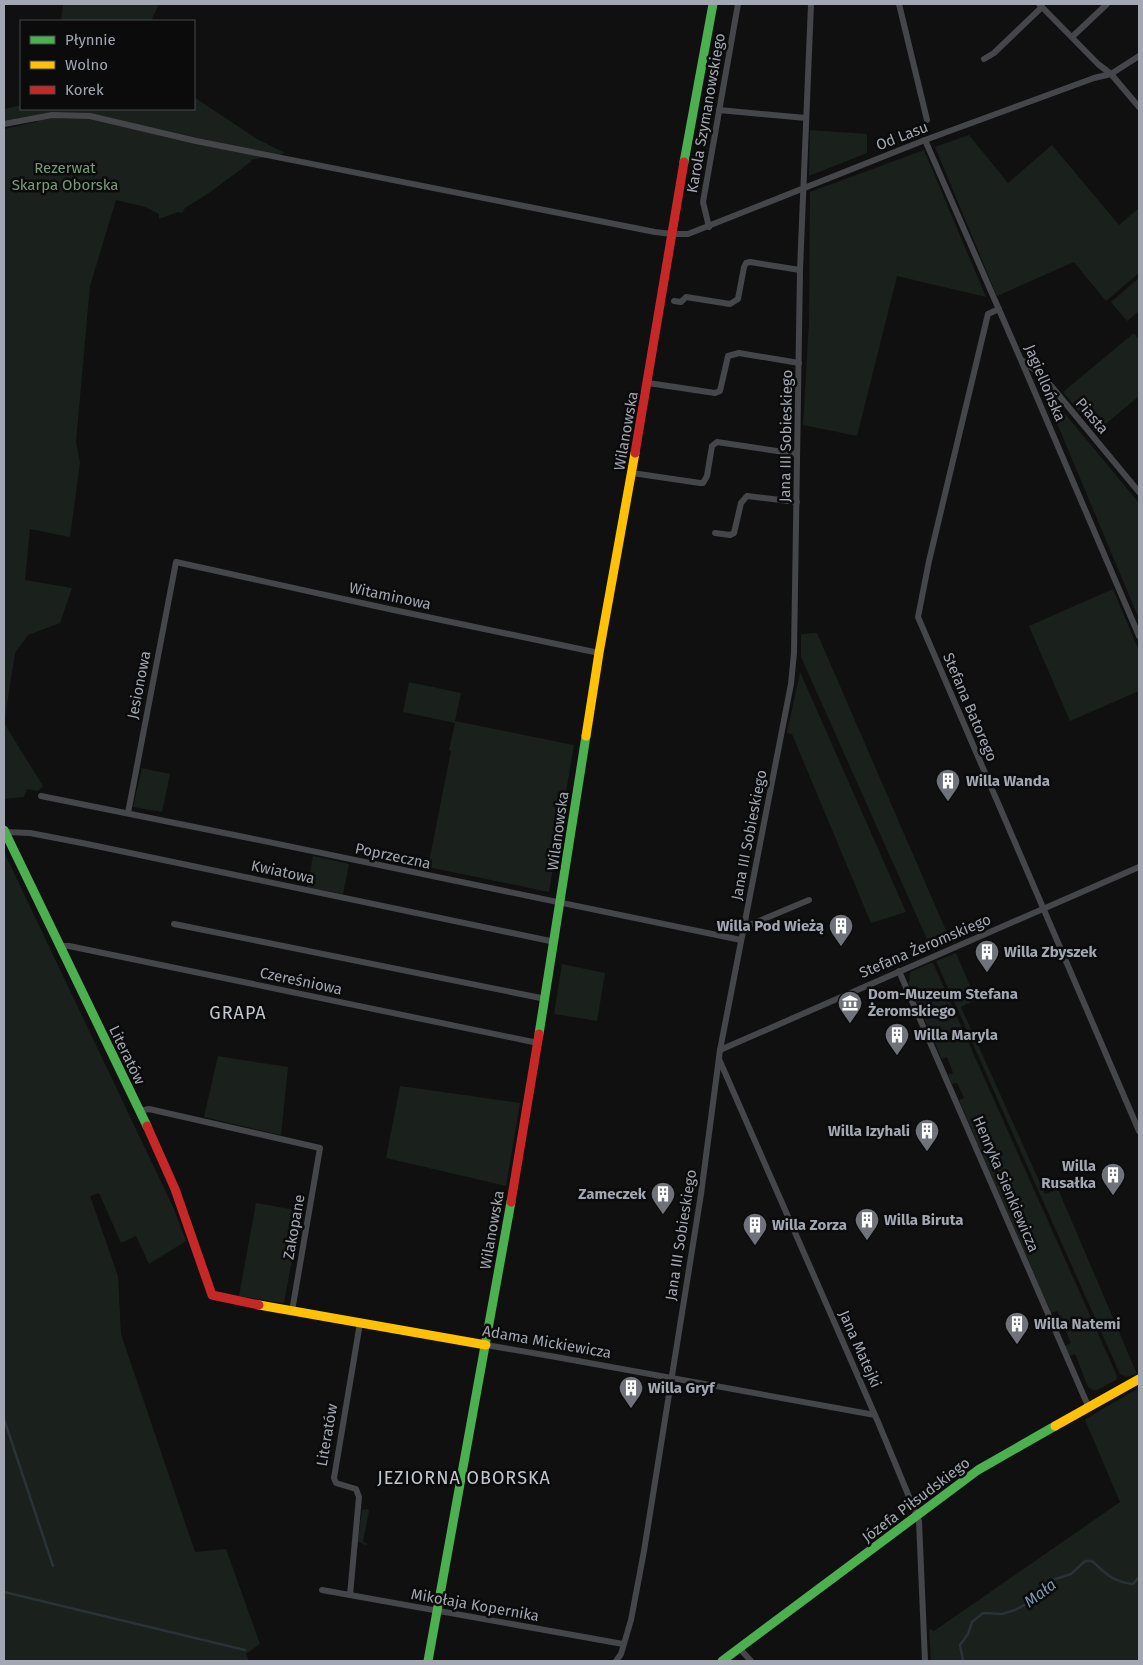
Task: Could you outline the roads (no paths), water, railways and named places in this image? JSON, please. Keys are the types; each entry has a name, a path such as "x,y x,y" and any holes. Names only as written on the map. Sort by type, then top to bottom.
{"main road":[{"name":"Wilanowska","path":"428,1661 486,1345 546,999 599,653 648,383 672,234 713,4"},
{"name":"Literatów","path":"4,831 176,1189 210,1291 214,1296"},
{"name":"Adama Mickiewicza","path":"214,1296 486,1345"},
{"name":"Józefa Piłsudskiego","path":"722,1661 978,1470 1139,1379"}],"street":[{"name":"Karola Szymanowskiego","path":"709,226 703,202 738,4"},
{"name":"Jana III Sobieskiego","path":"616,1661 621,1654 631,1620 644,1551 701,1194 720,1050 791,684 794,653 800,270 811,4"},
{"path":"899,4 927,120"},
{"path":"1072,37 1106,4"},
{"path":"984,59 994,54 1040,5 1098,64 1111,74 1139,107"},
{"name":"Od Lasu","path":"4,124 52,115 90,116 196,141 672,234 694,232 925,140 1094,78 1111,74 1139,56"},
{"path":"719,110 806,118"},
{"name":"Jagiellońska","path":"925,140 1139,636"},
{"path":"674,302 681,302 686,297 733,303 738,299 746,263 750,262 800,270"},
{"name":"Stefana Batorego","path":"999,309 988,314 931,551 918,617 1139,1131"},
{"path":"648,383 715,393 720,391 728,356 739,352 799,363"},
{"name":"Piasta","path":"1021,360 1042,375 1139,492"},
{"path":"632,473 703,483 707,476 712,446 717,442 798,454"},
{"path":"715,533 730,535 734,533 741,503 747,496 797,502"},
{"name":"Witaminowa","path":"176,562 599,653"},
{"name":"Jesionowa","path":"128,814 176,562"},
{"name":"Poprzeczna","path":"41,796 741,940"},
{"name":"Kwiatowa","path":"4,831 30,833 87,844 555,942"},
{"name":"Stefana Żeromskiego","path":"720,1050 899,970 1139,867"},
{"path":"743,926 809,900"},
{"path":"174,924 546,999"},
{"name":"Czereśniowa","path":"59,946 69,946 538,1042"},
{"name":"Henryka Sienkiewicza","path":"899,970 1088,1408"},
{"name":"Jana Matejki","path":"719,1059 875,1415 919,1521 925,1661"},
{"name":"Zakopane","path":"139,1111 149,1109 320,1148 292,1311"},
{"name":"Literatów","path":"350,1595 359,1497 356,1489 336,1483 334,1478 360,1323"},
{"name":"Adama Mickiewicza","path":"486,1345 875,1415"},
{"name":"Mikołaja Kopernika","path":"322,1590 623,1644"},
{"path":"740,1649 750,1661"}],"waterway":[{"path":"4,1419 53,1566"},
{"name":"Mała","path":"963,1661 960,1645 968,1634 972,1622 983,1613 1002,1614 1028,1603 1053,1580 1071,1574 1085,1561 1092,1561 1106,1573 1120,1581 1133,1584 1139,1577"},
{"path":"4,1592 245,1650"}],"place":[{"name":"Willa Wanda","path":"948,802"},
{"name":"Willa Pod Wieżą","path":"841,947"},
{"name":"Willa Zbyszek","path":"987,973"},
{"name":"Dom-Muzeum Stefana Żeromskiego","path":"850,1024"},
{"name":"Willa Maryla","path":"897,1056"},
{"name":"Willa Izyhali","path":"927,1152"},
{"name":"Willa Rusałka","path":"1113,1196"},
{"name":"Zameczek","path":"663,1215"},
{"name":"Willa Biruta","path":"867,1241"},
{"name":"Willa Zorza","path":"755,1246"},
{"name":"Willa Natemi","path":"1017,1345"},
{"name":"Willa Gryf","path":"631,1409"}],"district":[{"name":"GRAPA","path":"238,1013"},
{"name":"JEZIORNA OBORSKA","path":"464,1478"}],"park label":[{"name":"Rezerwat Skarpa Oborska","path":"65,176"}]}
